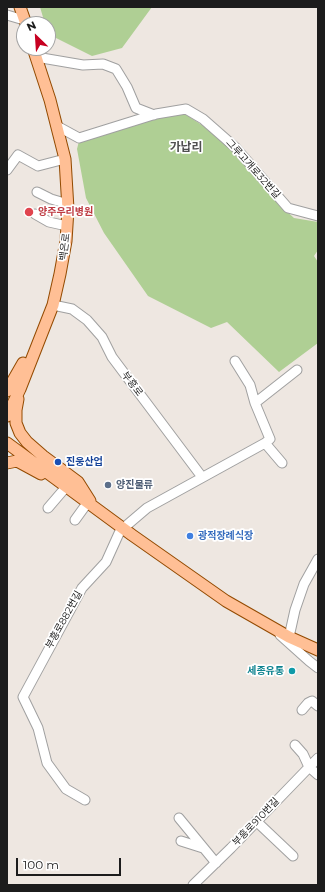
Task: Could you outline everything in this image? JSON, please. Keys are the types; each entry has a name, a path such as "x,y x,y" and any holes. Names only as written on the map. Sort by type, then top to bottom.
{"main road":[{"name":"백은로","path":"7,416 20,389 53,305 64,257 67,226 68,204 65,159 57,126 36,56"},
{"path":"7,391 44,328"},
{"path":"20,389 16,410 16,423 19,430 27,442 78,482 91,504"},
{"path":"7,443 62,485"},
{"path":"18,450 43,456"},
{"path":"7,463 17,461 62,485 91,504 226,601 272,628 318,650"}],"street":[{"path":"47,56 82,65 103,64 116,69 136,108 154,115"},
{"name":"그루고개로32번길","path":"57,126 79,138 154,115 186,109 203,119 236,148 288,208 318,216"},
{"path":"7,170 18,155 38,166 65,159"},
{"path":"37,192 51,199 68,204"},
{"path":"35,214 49,222 67,226"},
{"name":"부흥로","path":"53,305 72,310 87,320 102,337 112,357 202,477"},
{"path":"123,528 147,508 265,443 270,438 250,385 235,362"},
{"path":"256,403 297,370"},
{"path":"265,443 282,464"},
{"path":"48,508 62,485"},
{"path":"75,520 91,504"},
{"name":"부흥로882번길","path":"85,800 66,789 47,763 38,728 23,697 82,588 106,562 117,535 123,528"},
{"path":"289,637 295,610 304,584 318,559"},
{"path":"272,628 309,662 318,668"},
{"path":"302,710 312,701 318,706"},
{"path":"295,745 303,754 309,767 318,775"},
{"name":"부흥로910번길","path":"193,885 318,758"},
{"path":"179,818 216,863"},
{"path":"256,821 293,856"},
{"path":"181,841 203,848"}],"green space":[{"path":"40,7 152,7 122,48 92,56 56,38 56,16 43,16"},
{"path":"185,114 217,135 236,152 282,207 294,218 318,222 318,250 314,256 318,262 318,343 279,372 227,322 211,328 148,296 104,233 86,198 77,149 79,141 160,118"}],"place":[{"name":"양주우리병원","path":"29,212"},
{"name":"진웅산업","path":"58,462"},
{"name":"양진물류","path":"108,485"},
{"name":"광적장례식장","path":"190,536"},
{"name":"세종유통","path":"292,671"}],"district":[{"name":"가납리","path":"186,147"}]}
